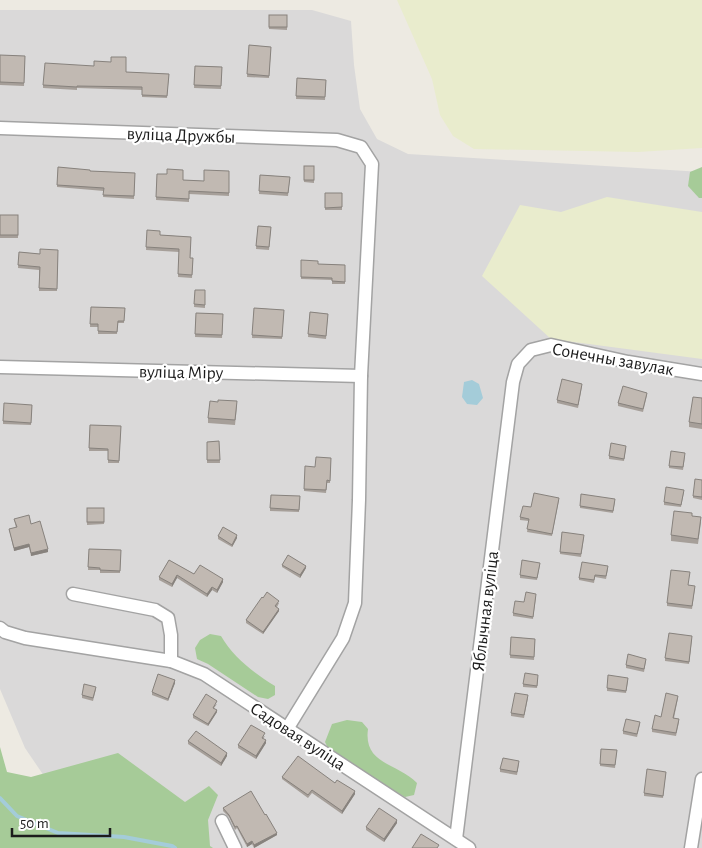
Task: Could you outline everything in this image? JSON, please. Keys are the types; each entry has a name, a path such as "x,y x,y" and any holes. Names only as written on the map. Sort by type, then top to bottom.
{"street":[{"name":"вуліца Дружбы","path":"0,128 337,140 361,146 372,164 361,376"},
{"name":"Сонечны завулак","path":"513,382 518,364 530,350 551,345 628,362 702,374"},
{"name":"вуліца Міру","path":"0,367 361,376"},
{"path":"287,728 343,638 355,604 361,376"},
{"name":"Яблычная вуліца","path":"456,840 513,382"},
{"path":"73,594 155,610 168,618 172,635 171,661"},
{"name":"Садовая вуліца","path":"0,628 5,632 24,638 171,661 204,674 469,848"},
{"path":"691,848 702,780"},
{"path":"222,821 235,848"}],"shaded area":[{"path":"0,10 312,10 351,21 360,109 377,139 408,154 702,172 702,848 93,848 25,748 0,689"}],"green space":[{"path":"397,0 702,0 702,148 638,152 474,149 453,136 440,115 432,79"},
{"path":"702,167 702,198 699,198 688,186 690,172"},
{"path":"607,197 702,212 702,359 551,339 482,276 520,205 561,212"},
{"path":"210,634 221,636 245,664 275,686 275,695 268,699 258,697 208,664 197,659 195,648 200,640"},
{"path":"347,720 362,722 368,729 368,741 376,757 409,776 417,783 414,795 405,797 331,754 325,742 332,724"},
{"path":"0,747 7,772 31,777 118,753 185,802 209,786 218,795 208,820 210,846 213,848 0,848"}],"water":[{"path":"472,380 479,384 483,398 477,405 467,404 462,397 464,382"}],"building":[{"path":"269,15 287,15 287,27 269,27"},
{"path":"249,45 271,47 269,76 247,74"},
{"path":"0,55 25,56 24,83 0,82"},
{"path":"111,57 126,57 126,72 169,74 167,96 142,95 142,87 43,85 45,63 94,66 94,61 111,62"},
{"path":"195,66 222,67 221,86 194,85"},
{"path":"297,78 326,80 325,97 296,96"},
{"path":"304,166 314,166 314,180 304,180"},
{"path":"58,167 90,171 135,173 134,196 103,195 104,188 57,185"},
{"path":"167,169 183,170 183,180 204,181 204,170 229,171 229,193 189,191 189,199 156,197 157,174 167,174"},
{"path":"260,175 290,177 288,193 259,191"},
{"path":"325,193 342,193 342,207 325,208"},
{"path":"0,215 18,215 18,235 0,235"},
{"path":"258,226 271,227 269,247 256,246"},
{"path":"147,230 160,231 160,235 191,237 190,258 193,258 192,275 178,274 179,249 146,247"},
{"path":"40,249 58,250 57,289 39,288 40,267 18,265 19,252 40,254"},
{"path":"301,260 318,261 318,264 345,265 345,282 332,281 332,278 301,277"},
{"path":"195,290 205,290 205,305 194,304"},
{"path":"91,307 125,308 124,321 118,321 117,332 98,331 98,324 90,324"},
{"path":"254,308 284,310 282,337 252,335"},
{"path":"310,312 328,314 326,336 308,334"},
{"path":"196,313 223,314 222,335 195,334"},
{"path":"562,379 582,384 578,405 557,400"},
{"path":"623,386 647,393 643,409 618,403"},
{"path":"693,397 702,398 702,424 689,422"},
{"path":"218,400 237,401 235,420 208,418 210,401 218,402"},
{"path":"4,403 32,405 31,423 3,421"},
{"path":"90,425 121,426 119,461 108,460 108,449 89,448"},
{"path":"219,441 220,460 207,460 207,442"},
{"path":"611,443 626,446 624,459 609,456"},
{"path":"671,451 685,453 683,467 669,466"},
{"path":"316,457 331,458 330,481 327,480 326,490 304,489 305,466 315,467"},
{"path":"695,479 702,480 702,497 693,496"},
{"path":"666,487 684,490 681,505 664,502"},
{"path":"534,493 559,498 552,534 527,529 529,519 520,517 523,506 531,507"},
{"path":"581,494 615,499 613,511 580,506"},
{"path":"271,495 300,496 299,510 270,508"},
{"path":"87,508 104,508 104,522 87,522"},
{"path":"674,511 692,513 692,516 701,517 698,539 671,535"},
{"path":"29,515 31,524 40,521 48,549 31,553 29,544 14,548 9,529 17,527 14,519"},
{"path":"223,527 237,535 232,545 218,536"},
{"path":"562,532 584,535 581,554 560,552"},
{"path":"89,549 121,550 120,571 88,567"},
{"path":"288,555 306,566 300,575 282,565"},
{"path":"169,560 194,574 200,565 223,579 217,590 212,587 207,594 177,575 172,584 159,577"},
{"path":"522,560 540,563 537,578 520,575"},
{"path":"582,562 608,566 606,576 595,575 594,580 579,578"},
{"path":"671,570 690,572 688,585 695,586 692,606 667,603"},
{"path":"267,592 279,601 275,606 279,609 263,632 246,620"},
{"path":"526,592 536,594 533,617 513,613 515,601 524,602"},
{"path":"669,633 692,636 689,662 665,658"},
{"path":"511,637 535,639 534,657 510,655"},
{"path":"628,654 646,659 644,669 626,665"},
{"path":"525,673 538,675 537,686 523,684"},
{"path":"158,674 175,680 168,699 152,692"},
{"path":"608,675 628,678 626,691 607,688"},
{"path":"84,684 96,687 93,698 82,695"},
{"path":"515,693 528,695 524,715 511,713"},
{"path":"666,693 678,696 673,718 679,719 676,733 652,729 655,715 661,717"},
{"path":"206,694 217,701 213,708 217,710 208,724 193,715"},
{"path":"626,719 640,722 637,734 623,731"},
{"path":"251,725 265,733 262,738 266,740 256,756 238,745"},
{"path":"196,731 227,753 221,763 188,741"},
{"path":"601,749 617,750 615,765 600,764"},
{"path":"298,756 335,783 337,780 355,791 342,811 312,790 308,795 282,777"},
{"path":"503,758 519,761 517,772 500,769"},
{"path":"647,769 666,772 663,796 644,793"},
{"path":"251,791 277,833 254,845 252,841 247,844 237,826 235,827 223,808"},
{"path":"379,808 397,820 384,839 366,827"},
{"path":"421,834 439,845 437,848 412,848"}],"waterway":[{"path":"0,798 17,816 58,833 124,837 175,848"}]}
